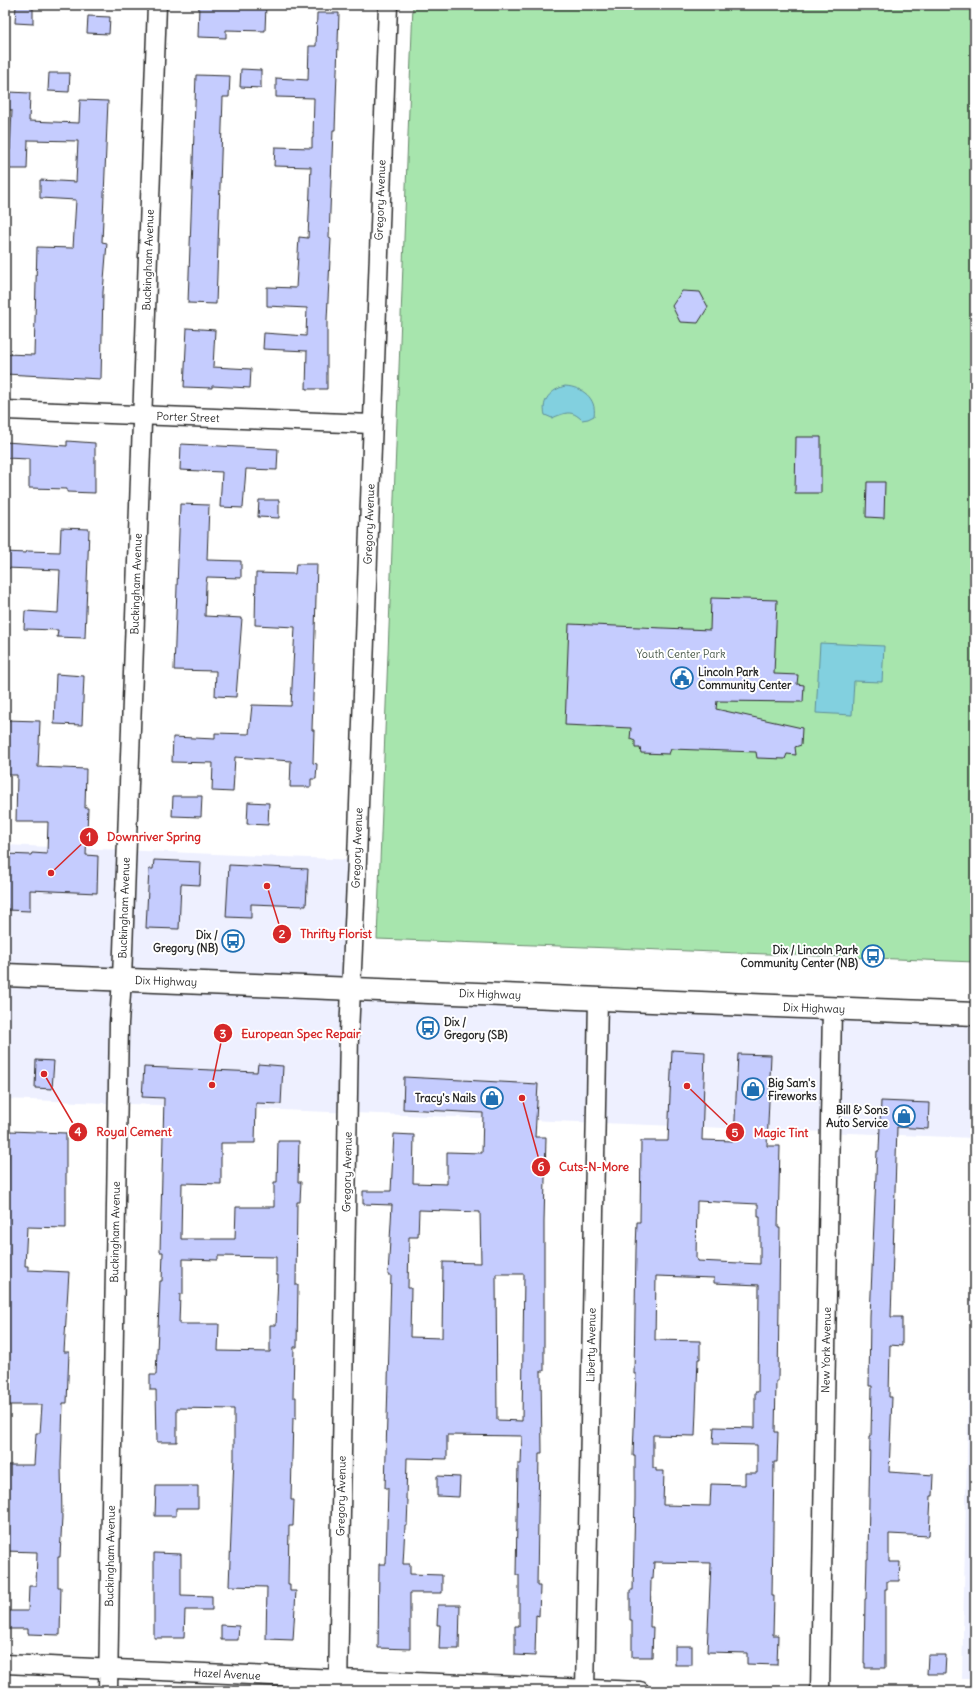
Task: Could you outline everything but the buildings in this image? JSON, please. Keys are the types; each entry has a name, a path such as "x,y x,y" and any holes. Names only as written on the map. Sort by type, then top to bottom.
{"main road":[{"name":"Dix Highway","path":"5,975 975,1014"}],"street":[{"name":"Buckingham Avenue","path":"108,1691 119,1023 122,979 157,5"},
{"name":"Gregory Avenue","path":"338,1685 348,1081 388,5"},
{"name":"Porter Street","path":"5,410 372,424"},
{"name":"Liberty Avenue","path":"585,1690 598,999"},
{"name":"New York Avenue","path":"820,1691 832,1008"},
{"name":"Hazel Avenue","path":"5,1664 108,1669 338,1685 640,1691"}],"shaded area":[{"path":"5,845 357,860 352,988 975,1014 975,1679 962,1679 974,1138 5,1099"}],"green space":[{"name":"Youth Center Park","path":"413,5 975,5 975,962 377,939"}],"water":[{"path":"565,386 582,391 591,399 594,416 582,420 571,413 552,418 545,415 544,405 548,396 555,390"},
{"path":"820,643 884,646 882,682 854,681 852,715 816,713"}],"place":[{"name":"Lincoln Park Community Center","path":"682,678"},
{"name":"Downriver Spring","path":"51,873"},
{"name":"Thrifty Florist","path":"267,886"},
{"name":"Dix / Gregory (NB)","path":"233,941"},
{"name":"Dix / Lincoln Park Community Center (NB)","path":"873,956"},
{"name":"Dix / Gregory (SB)","path":"428,1028"},
{"name":"Royal Cement","path":"44,1074"},
{"name":"European Spec Repair","path":"212,1085"},
{"name":"Magic Tint","path":"687,1086"},
{"name":"Big Sam's Fireworks","path":"753,1089"},
{"name":"Tracy's Nails","path":"492,1098"},
{"name":"Cuts-N-More","path":"522,1098"},
{"name":"Bill & Sons Auto Service","path":"904,1116"}]}
